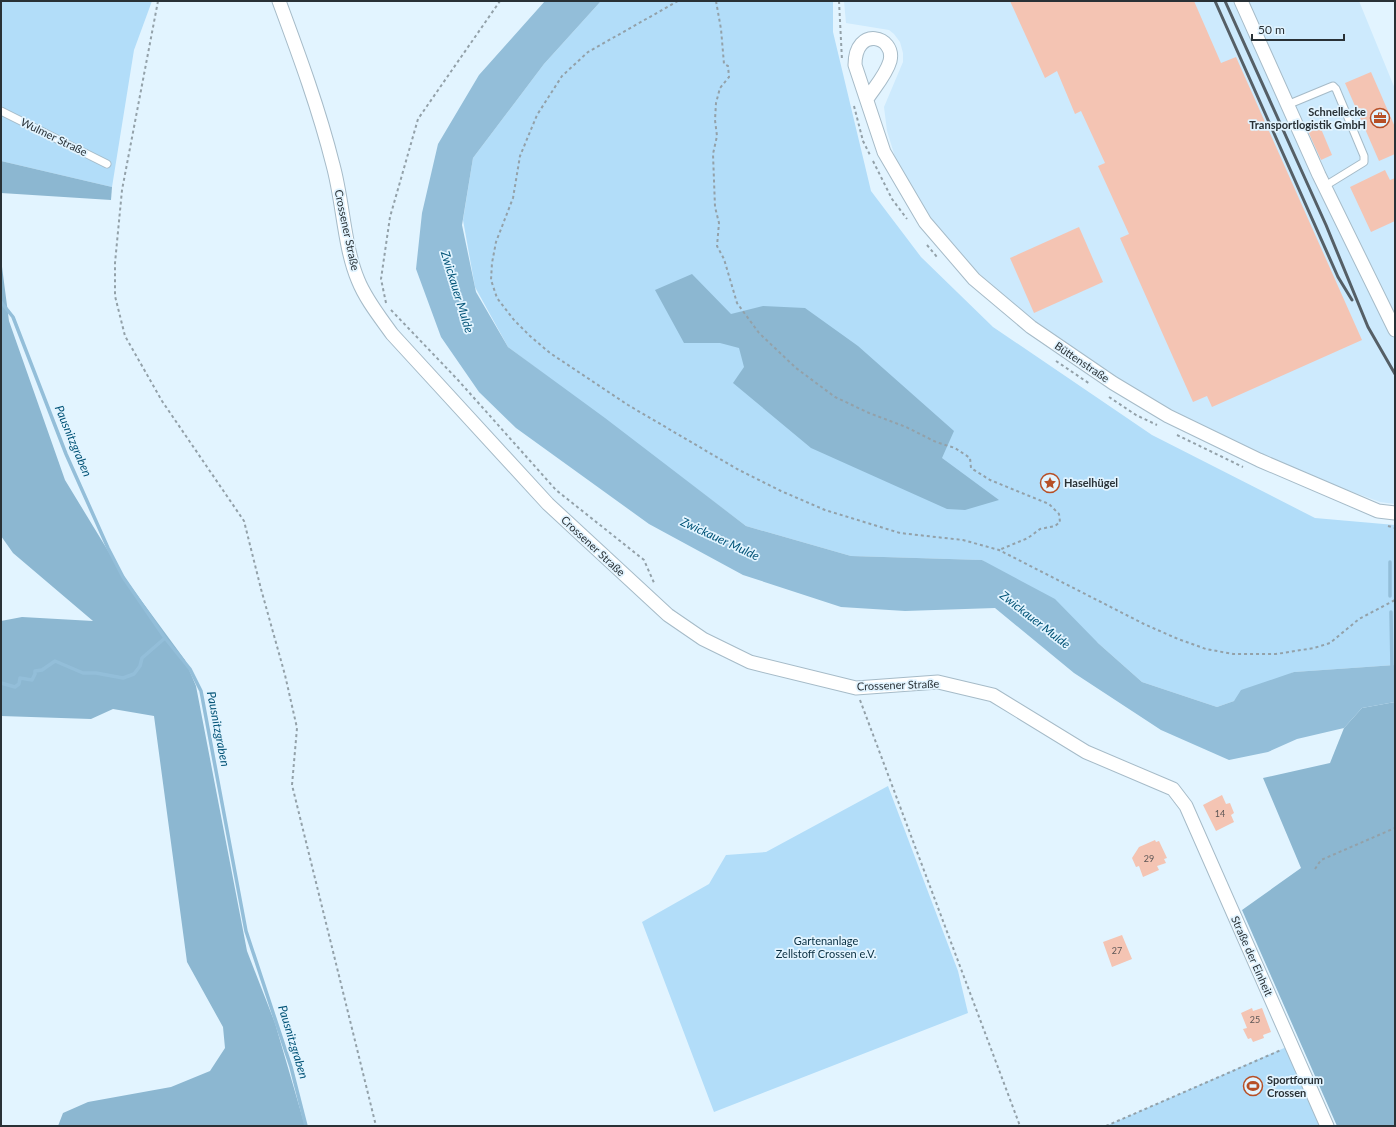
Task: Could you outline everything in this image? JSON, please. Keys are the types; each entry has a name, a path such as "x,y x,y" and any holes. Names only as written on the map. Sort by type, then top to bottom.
{"street":[{"name":"Crossener Straße","path":"279,1 333,164 341,198 348,241 358,280 371,305 392,334 548,504 668,615 704,639 750,662 856,688 938,682 993,695 1086,752 1173,789"},
{"path":"1240,1 1325,186 1395,330"},
{"name":"Büttenstraße","path":"866,99 884,152 924,222 974,279 1032,327 1113,382 1168,416 1259,460 1378,511 1395,513"},
{"name":"Straße der Einheit","path":"1173,789 1186,806 1327,1126"}],"lane":[{"path":"1288,104 1333,86 1336,89 1364,156 1364,162 1325,186"},
{"name":"Wulmer Straße","path":"1,111 107,164"}],"path":[{"path":"158,1 122,190 115,263 115,296 125,336 162,401 244,521 285,675 297,728 292,785 376,1126"},
{"path":"500,1 418,119 390,217 381,279 386,305 458,380 556,490 644,560 656,588"},
{"path":"678,1 588,52 562,76 537,115 520,156 513,198 494,249 491,280 497,298 514,320 550,353 628,405 737,469 825,510 900,533 962,540 999,550 1144,624 1199,647 1233,654 1276,654 1314,648 1330,643 1359,619 1395,600"},
{"path":"716,1 721,29 724,64 728,66 729,77 720,88 716,103 715,120 717,136 713,154 715,207 719,223 718,246 724,259 737,303 759,333 796,368 835,397 869,413 906,427 936,442 955,448 970,458 971,468 984,476 1049,504 1059,514 1060,522 1055,526 1040,529 1028,538 999,550"},
{"path":"839,1 841,55 843,62"},
{"path":"854,105 863,141 892,199 910,222"},
{"path":"923,240 938,258"},
{"path":"1051,357 1093,386"},
{"path":"1106,394 1136,415 1162,428"},
{"path":"1176,435 1249,470"},
{"path":"1385,525 1395,528"},
{"path":"856,688 1020,1126"},
{"path":"1315,869 1321,860 1395,828"},
{"path":"1106,1126 1291,1045"}],"shaded area":[{"path":"844,1 1359,1 1395,89 1395,504 1380,502 1271,462 1228,443 1086,360 1031,320 962,258 928,214 896,160 887,131 884,107 903,62 903,53 900,42 889,30 846,23"},
{"path":"1,161 112,187 111,200 1,193"},
{"path":"1,259 9,321 65,480 124,577 185,660 196,686 247,951 275,1023 305,1126 58,1126 63,1113 88,1102 171,1087 210,1071 225,1048 223,1027 187,962 154,716 113,709 91,719 1,716 1,621 22,617 93,621 13,553 1,536"},
{"path":"692,274 731,314 763,306 805,308 858,346 954,431 942,458 999,500 965,510 947,509 811,448 733,383 744,367 739,348 720,343 684,343 655,290"},
{"path":"1395,702 1395,1126 1337,1126 1242,910 1301,868 1263,778 1330,763 1344,728 1362,708"}],"green space":[{"path":"1,1 152,1 134,50 112,187 1,161"},
{"path":"601,1 833,1 833,32 871,191 921,257 993,327 1152,435 1315,518 1395,525 1395,665 1294,672 1234,701 1217,707 1142,682 1098,643 982,560 851,556 746,526 508,347 475,287 463,220 473,158 544,64"},
{"name":"Gartenanlage Zellstoff Crossen e.V.","path":"888,786 958,971 968,1013 714,1112 642,922 709,884 726,855 766,852"},
{"name":"Sportforum Crossen","path":"1291,1045 1325,1126 1106,1126"}],"water":[{"name":"Zwickauer Mulde","path":"545,1 601,1 544,64 473,158 462,225 476,292 508,347 605,418 746,526 851,556 982,560 1055,599 1098,643 1142,682 1217,707 1234,701 1241,690 1294,672 1395,665 1395,702 1362,708 1344,728 1297,739 1268,752 1229,760 1161,730 1074,673 995,608 905,611 841,607 743,575 649,524 516,428 479,392 441,337 416,269 422,213 438,144 479,75"}],"building":[{"path":"1010,1 1194,1 1221,63 1236,57 1362,340 1212,407 1207,396 1193,402 1120,238 1129,234 1098,166 1105,163 1081,111 1075,114 1057,71 1045,78"},
{"path":"1371,72 1395,127 1395,154 1379,161 1345,83"},
{"path":"1319,124 1332,155 1321,160 1307,129"},
{"path":"1385,170 1390,180 1395,178 1395,221 1371,232 1350,187"},
{"path":"1079,227 1103,282 1034,313 1010,258"},
{"path":"1222,795 1226,804 1230,803 1234,813 1231,815 1234,822 1216,831 1203,805"},
{"path":"1155,840 1156,842 1159,841 1167,858 1164,859 1166,863 1157,866 1159,870 1143,877 1139,866 1136,867 1132,858 1139,847"},
{"path":"1122,935 1132,959 1112,967 1103,942"},
{"path":"1252,1008 1253,1011 1262,1008 1271,1032 1263,1035 1264,1038 1253,1042 1251,1038 1248,1039 1243,1029 1247,1028 1241,1013"}],"waterway":[{"name":"Pausnitzgraben","path":"1,302 13,317 66,454 108,548 123,577 165,638 190,669 201,691 246,931 291,1067 306,1126"},
{"path":"1390,562 1390,596"},
{"path":"1391,612 1392,669"},
{"path":"1,683 15,687 19,684 20,678 32,680 35,671 42,670 55,661 83,673 96,673 123,678 134,674 140,666 142,658 165,638"}],"railway":[{"path":"1215,1 1338,277 1352,300"},
{"path":"1225,1 1326,225 1368,327 1395,374"}],"place":[{"name":"Schnellecke Transportlogistik GmbH","path":"1380,118"},
{"name":"Haselhügel","path":"1050,483"},
{"name":"Sportforum Crossen","path":"1253,1086"}]}
